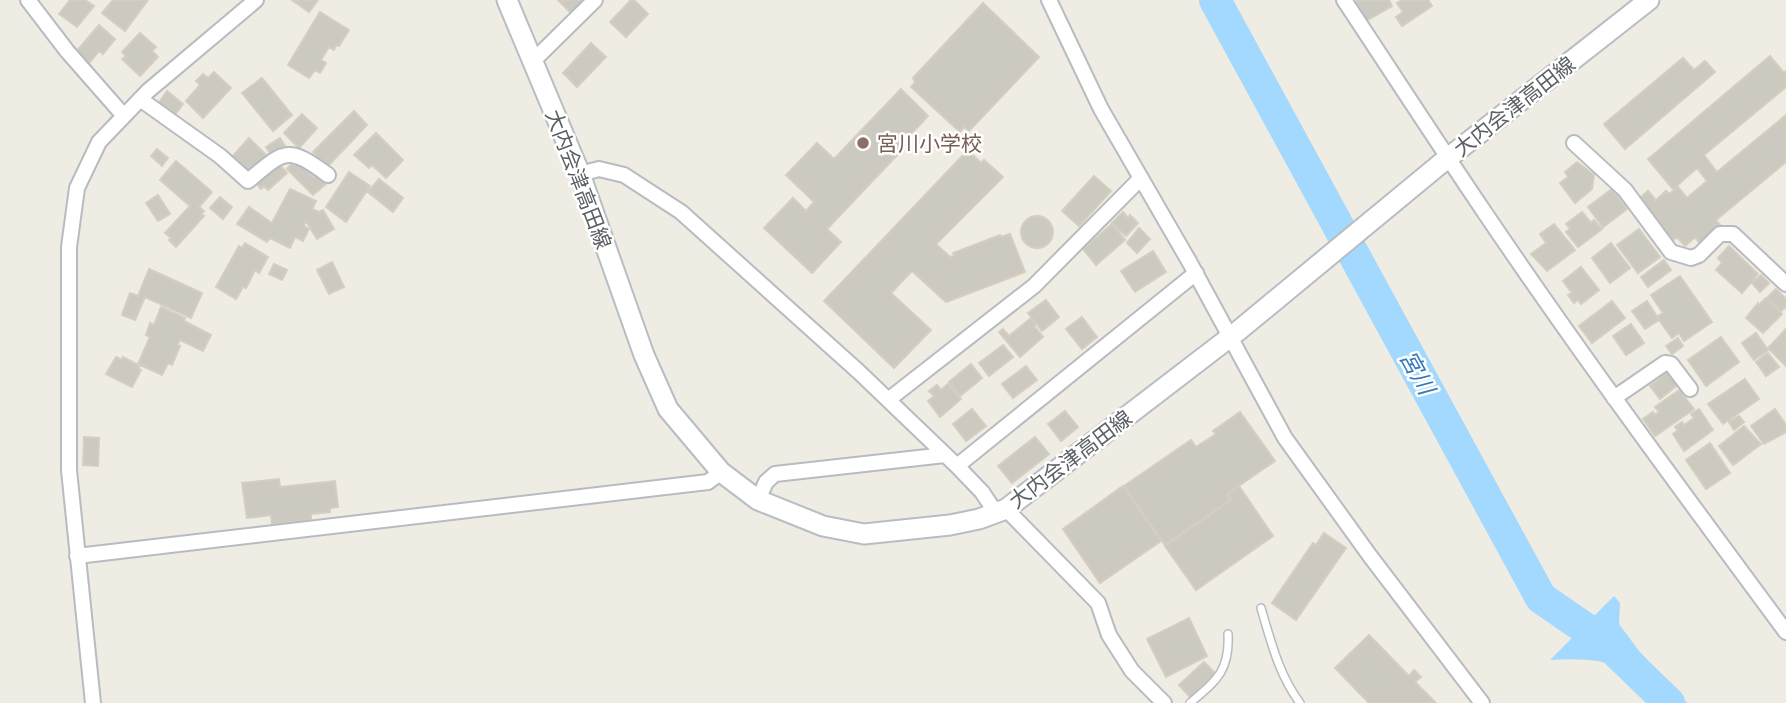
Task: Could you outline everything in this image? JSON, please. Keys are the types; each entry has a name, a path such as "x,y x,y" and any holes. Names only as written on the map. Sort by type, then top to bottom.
{"main road":[{"name":"大内会津高田線","path":"507,0 580,173 644,355 668,409 721,472 758,500 823,526 864,534 950,525 1001,511 1234,333 1444,161 1649,0"}],"street":[{"path":"27,0 124,116"},
{"path":"93,703 69,470 69,247 77,188 99,142 140,99 256,0"},
{"path":"532,62 594,0"},
{"path":"1049,0 1101,109 1234,333 1286,438 1370,556 1482,703"},
{"path":"1344,0 1444,161 1485,212 1673,481 1786,632"},
{"path":"140,99 220,156 248,181 276,158 286,155 304,158 328,175"},
{"path":"1574,143 1625,190 1671,252 1691,258 1699,255 1720,234 1734,234 1786,284"},
{"path":"580,173 599,169 624,175 681,212 888,400 1098,603 1110,635 1132,671 1164,703"},
{"path":"888,400 1034,286 1141,178"},
{"path":"957,466 1196,273"},
{"path":"1614,398 1665,363 1671,364 1690,389"},
{"path":"758,500 766,482 775,474 945,455"},
{"path":"77,556 708,482 721,472"}],"lane":[{"path":"1261,608 1280,670 1300,703"},
{"path":"1190,703 1223,672 1229,650 1228,634"}],"water":[{"path":"1614,596 1620,603 1619,624 1639,651 1687,703 1666,703 1641,679 1606,662 1583,659 1550,660"}],"building":[{"path":"70,0 85,0 94,6 77,27 59,14"},
{"path":"113,0 148,0 125,31 102,13"},
{"path":"292,0 318,0 309,12"},
{"path":"558,0 586,0 572,14"},
{"path":"631,0 648,14 626,37 610,22"},
{"path":"1389,0 1392,6 1366,21 1355,2"},
{"path":"1402,0 1428,0 1432,6 1402,26 1396,17 1403,12 1397,3"},
{"path":"983,3 1039,57 969,131 964,127 960,132 911,87 915,82 913,78"},
{"path":"320,12 349,30 339,46 336,45 334,50 329,47 321,60 326,63 320,73 315,70 309,78 288,65"},
{"path":"99,25 115,39 103,54 99,51 89,63 76,52"},
{"path":"140,33 156,47 152,51 158,57 140,76 122,59 126,56 122,52"},
{"path":"591,43 606,57 577,87 563,73"},
{"path":"1770,56 1784,73 1786,71 1786,87 1704,155 1717,172 1786,115 1786,162 1716,220 1722,227 1700,244 1695,237 1685,246 1677,237 1672,241 1640,198 1648,191 1656,200 1666,191 1669,194 1678,187 1687,198 1707,181 1697,168 1673,189 1648,159"},
{"path":"1683,58 1694,70 1705,61 1715,72 1625,149 1604,124"},
{"path":"214,72 231,88 203,118 186,101 200,85 196,81 203,74 208,78"},
{"path":"262,78 292,115 273,131 242,93"},
{"path":"901,89 928,116 897,149 900,152 827,229 841,242 812,273 764,228 793,198 806,211 814,202 786,175 817,143 834,159"},
{"path":"167,91 183,104 174,116 158,104"},
{"path":"354,111 367,125 327,167 313,152"},
{"path":"302,114 317,128 299,148 284,133"},
{"path":"376,133 403,160 386,178 372,165 369,168 354,155"},
{"path":"249,138 266,155 249,173 232,157"},
{"path":"280,138 285,146 271,155 266,147"},
{"path":"157,149 168,158 162,166 151,156"},
{"path":"968,150 981,163 984,160 1003,177 936,244 950,257 954,256 953,253 1000,235 1010,234 1025,272 946,302 912,271 891,293 931,330 894,368 824,301"},
{"path":"295,160 314,178 318,175 327,183 313,195 287,169"},
{"path":"176,161 212,192 199,207 204,211 201,214 204,216 176,247 165,233 190,206 160,180"},
{"path":"277,162 287,173 268,190 264,186 261,189 255,182"},
{"path":"1577,162 1594,175 1592,189 1575,203 1560,183 1568,177 1565,172"},
{"path":"349,172 370,186 346,222 326,207"},
{"path":"1094,176 1111,191 1079,226 1062,211"},
{"path":"379,179 403,198 393,212 368,192"},
{"path":"290,189 316,201 312,209 319,212 323,210 334,229 317,239 306,221 304,226 309,229 303,241 295,237 290,248 270,238 267,242 237,224 249,207 272,223"},
{"path":"1612,189 1627,209 1603,227 1588,207"},
{"path":"158,195 170,214 158,221 146,203"},
{"path":"220,197 232,207 223,219 210,208"},
{"path":"1123,212 1138,223 1126,236 1112,223"},
{"path":"1582,212 1591,223 1594,220 1602,229 1578,247 1566,232 1570,229 1566,224"},
{"path":"1037,216 1049,220 1053,232 1049,244 1037,248 1025,244 1021,232 1025,220"},
{"path":"1112,224 1125,240 1096,265 1083,249"},
{"path":"1554,224 1575,250 1547,271 1531,254 1546,243 1540,234"},
{"path":"1139,228 1150,239 1137,253 1127,243"},
{"path":"1639,229 1660,257 1638,273 1617,245"},
{"path":"245,243 268,257 259,273 255,270 246,288 243,287 236,299 216,287 239,246 242,248"},
{"path":"1611,243 1630,268 1610,283 1592,258"},
{"path":"1729,246 1758,274 1742,293 1716,270 1722,263 1718,258"},
{"path":"1153,251 1166,272 1135,292 1121,271"},
{"path":"1664,260 1671,270 1648,287 1641,277"},
{"path":"332,262 344,287 329,294 317,270"},
{"path":"274,264 287,270 282,280 269,274"},
{"path":"1581,267 1599,290 1581,304 1578,300 1574,303 1568,295 1572,293 1563,281"},
{"path":"149,269 202,293 191,318 145,297 135,320 122,315 130,293 138,296"},
{"path":"1761,275 1769,283 1760,292 1752,283"},
{"path":"1680,276 1712,322 1684,341 1679,333 1672,338 1657,317 1663,313 1651,295"},
{"path":"1776,289 1786,299 1786,307 1781,311 1767,298"},
{"path":"1766,298 1782,314 1763,333 1746,318 1758,303 1759,305"},
{"path":"1046,300 1059,317 1042,331 1028,313"},
{"path":"1612,301 1625,318 1592,343 1579,326"},
{"path":"1647,301 1659,320 1645,329 1632,311"},
{"path":"161,307 185,318 184,321 211,335 203,351 180,340 172,365 168,363 162,375 138,364 150,337 146,335 150,323 154,325"},
{"path":"1082,317 1097,337 1082,349 1066,329"},
{"path":"1031,318 1043,337 1020,357 999,332 1003,329 1009,336"},
{"path":"1631,324 1644,343 1626,355 1613,336"},
{"path":"1786,329 1786,366 1768,348"},
{"path":"1756,333 1768,350 1754,360 1742,343"},
{"path":"1721,337 1739,362 1706,386 1688,360"},
{"path":"1678,338 1683,346 1672,354 1666,346"},
{"path":"1003,345 1013,357 989,376 979,363"},
{"path":"1768,353 1779,367 1766,376 1756,362"},
{"path":"116,357 122,360 123,357 140,366 138,368 141,370 132,387 106,374"},
{"path":"971,364 982,378 960,396 949,382"},
{"path":"1026,366 1037,380 1013,398 1002,384"},
{"path":"1667,373 1675,375 1680,383 1660,399 1650,386"},
{"path":"1745,379 1759,399 1723,424 1708,404"},
{"path":"948,384 961,399 940,417 928,401 934,396 929,391 937,385 941,390"},
{"path":"1679,390 1694,409 1655,436 1643,419 1653,412 1655,415 1659,412 1655,407"},
{"path":"972,409 986,426 966,441 953,424"},
{"path":"1699,409 1713,430 1684,451 1673,434 1678,430 1675,427 1694,418 1691,414"},
{"path":"1775,409 1786,425 1786,432 1764,444 1751,426"},
{"path":"1065,411 1078,427 1061,441 1048,424"},
{"path":"1240,412 1275,461 1227,494 1230,500 1165,545 1124,486 1191,440 1196,447 1216,434 1213,431"},
{"path":"1739,416 1744,422 1734,430 1729,422"},
{"path":"1744,426 1761,444 1733,465 1719,446"},
{"path":"84,437 99,438 98,466 83,465"},
{"path":"1035,437 1049,454 1012,483 998,466"},
{"path":"1710,443 1730,473 1706,489 1686,460"},
{"path":"279,479 280,487 335,481 338,507 330,508 330,512 311,514 311,520 272,524 271,515 247,518 242,483"},
{"path":"1123,486 1161,541 1100,583 1063,529"},
{"path":"1239,486 1273,536 1196,590 1165,546 1231,500 1228,494"},
{"path":"1324,533 1346,548 1296,620 1272,603 1313,543 1316,545"},
{"path":"1189,618 1207,656 1166,677 1147,639"},
{"path":"1369,635 1409,676 1414,670 1421,677 1415,682 1436,703 1369,703 1335,668"},
{"path":"1204,662 1216,674 1191,698 1179,685"}],"waterway":[{"name":"宮川","path":"1215,0 1541,598 1608,644 1669,703"}],"place":[{"name":"宮川小学校","path":"863,143"}]}
